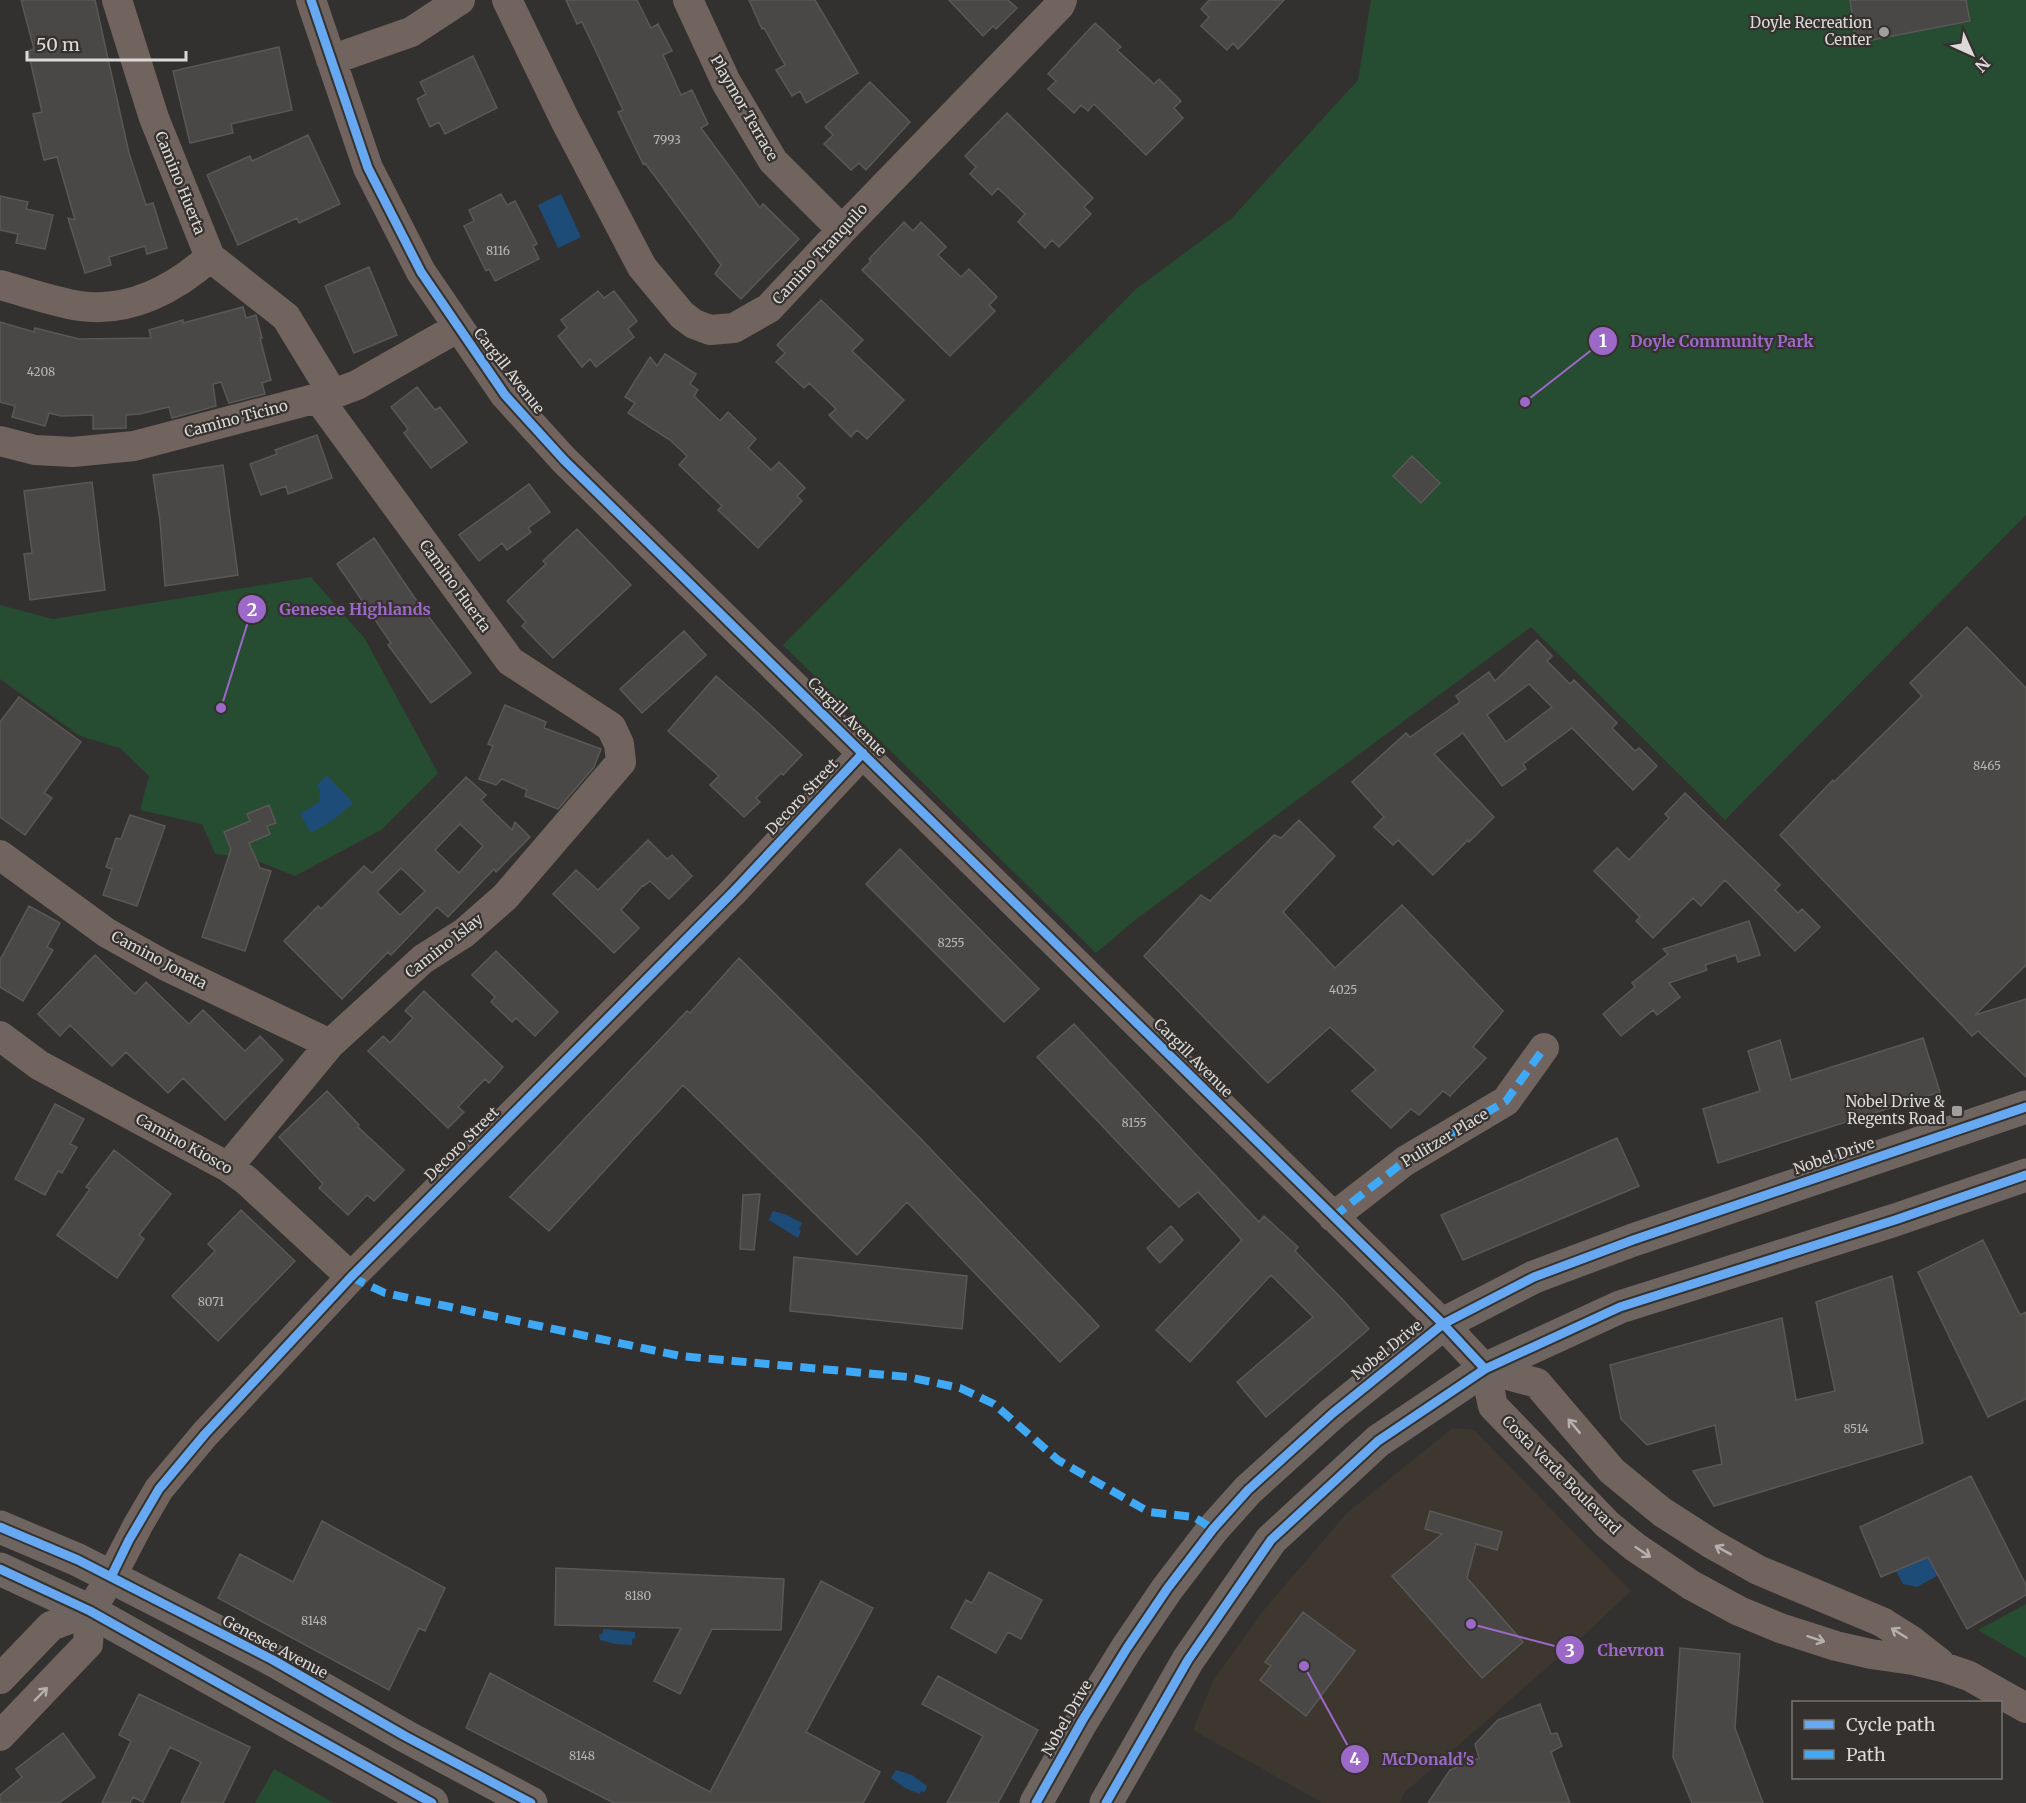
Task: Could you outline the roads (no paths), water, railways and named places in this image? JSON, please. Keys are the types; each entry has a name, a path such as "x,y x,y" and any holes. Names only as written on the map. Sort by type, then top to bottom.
{"main road":[{"name":"Nobel Drive","path":"1036,1803 1082,1721 1127,1648 1167,1589 1213,1529 1248,1490 1333,1413 1443,1324 1534,1277 1633,1240 2026,1107"},
{"path":"1106,1803 1188,1660 1271,1540 1378,1441 1485,1369 1620,1307 1895,1220 2026,1175"},
{"name":"Genesee Avenue","path":"0,1527 78,1560 273,1660 405,1737 531,1803"},
{"path":"0,1569 90,1611 432,1803"}],"street":[{"name":"Camino Huerta","path":"117,0 153,118 210,258 286,317 325,396 510,661 612,727 619,744"},
{"name":"Cargill Avenue","path":"311,0 368,168 421,272 457,328 505,395 564,460 1443,1324 1485,1369"},
{"path":"331,60 411,32 460,0"},
{"name":"Camino Tranquilo","path":"507,0 565,120 642,267 682,315 694,324 710,330 734,328 769,308 1060,5 1062,0"},
{"name":"Playmor Terrace","path":"688,0 726,82 773,161 842,230"},
{"path":"0,285 81,306 123,306 167,289 210,258"},
{"name":"Camino Ticino","path":"0,441 35,450 73,452 134,446 325,396 357,385 457,328"},
{"name":"Camino Islay","path":"228,1167 330,1044 423,959 464,933 505,897 621,762 619,744"},
{"name":"Decoro Street","path":"0,1736 88,1644 90,1611 111,1577 129,1540 159,1489 205,1434 351,1277 732,892 863,753"},
{"name":"Camino Jonata","path":"0,855 107,933 166,966 330,1044"},
{"name":"Camino Kiosco","path":"0,1035 39,1065 228,1167 246,1180 351,1277"},
{"name":"Pulitzer Place","path":"1333,1217 1405,1161 1506,1101 1544,1048"},
{"name":"Costa Verde Boulevard","path":"1946,1668 1912,1641 1882,1622 1758,1570 1662,1512 1612,1471 1537,1383 1485,1369 1493,1406 1500,1414 1608,1525 1635,1547 1691,1585 1739,1611 1780,1628 1836,1646 1913,1660 1969,1676 2026,1708"},
{"path":"0,1679 51,1626 90,1611"}],"water":[{"path":"561,194 581,237 558,248 538,205"},
{"path":"327,775 353,803 333,820 311,833 300,814 319,802 320,791 317,785"},
{"path":"773,1211 802,1223 798,1238 769,1220"},
{"path":"1923,1546 1940,1574 1917,1587 1903,1584 1892,1564"},
{"path":"603,1629 635,1632 635,1638 632,1639 632,1645 600,1640 599,1635 603,1633"},
{"path":"896,1770 912,1775 927,1786 925,1792 921,1791 920,1794 905,1788 891,1778"}],"place":[{"name":"Doyle Recreation Center","path":"1884,32"},
{"name":"Doyle Community Park","path":"1525,402"},
{"name":"Genesee Highlands","path":"221,708"},
{"name":"Nobel Drive & Regents Road","path":"1957,1111"},
{"name":"Chevron","path":"1471,1624"},
{"name":"McDonald's","path":"1304,1666"}]}
